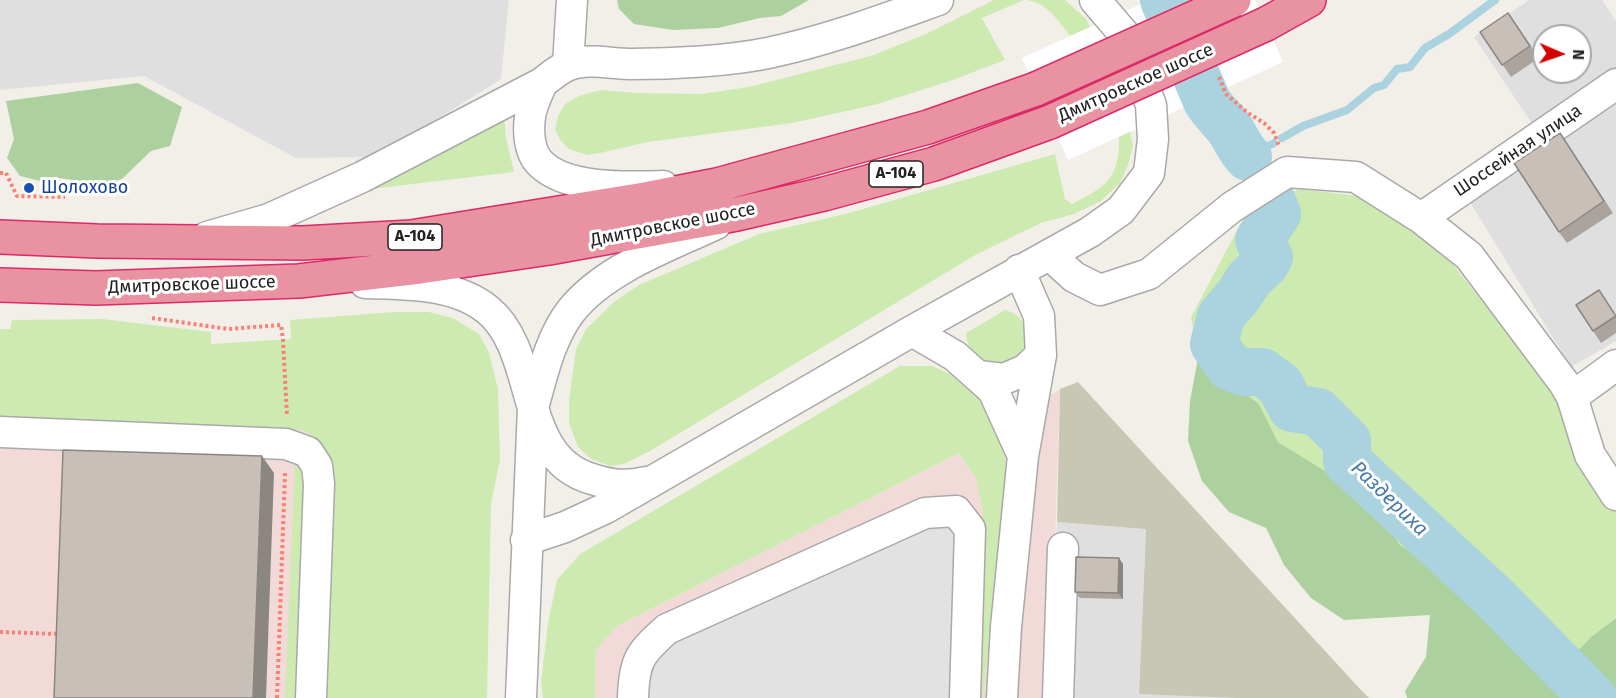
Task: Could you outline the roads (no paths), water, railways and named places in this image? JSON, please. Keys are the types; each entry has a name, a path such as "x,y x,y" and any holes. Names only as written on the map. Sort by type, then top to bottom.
{"highway":[{"name":"Дмитровское шоссе","path":"0,237 110,241 303,243 411,237 645,199 717,185 928,127 1036,89 1234,0"},
{"name":"Дмитровское шоссе","path":"0,285 96,288 299,281 420,267 549,248 737,214 824,194 934,164 1050,122 1266,24 1309,0"}],"street":[{"path":"568,65 572,0"},
{"path":"110,241 204,238 269,219 362,177 542,83 568,65 593,62 633,64 690,61 768,53 864,27 938,0"},
{"path":"526,540 565,527 606,508 912,331 1090,232 1121,210 1149,173 1153,139 1152,105 1124,34 1095,0"},
{"path":"542,83 530,116 530,144 537,161 555,175 589,184 717,185"},
{"name":"Шоссейная улица","path":"1421,218 1616,84"},
{"path":"1050,255 1074,277 1100,290 1149,274 1232,207 1287,172 1356,177 1421,218 1469,256 1564,383 1572,397 1590,455 1616,495"},
{"path":"521,698 533,408 545,365 558,333 570,312 588,292 609,277 649,255 737,214"},
{"path":"1002,698 1006,627 1023,456 1041,356 1039,316 1019,270"},
{"path":"299,281 435,287 466,297 488,310 503,326 526,380 543,436 558,459 586,478 610,485 630,486 657,478"},
{"path":"912,331 955,357 993,390 1023,456"},
{"path":"978,376 1004,379 1025,370 1041,356"},
{"path":"1572,397 1616,365"},
{"path":"0,432 251,441 286,444 308,452 317,466 319,484 311,698"},
{"path":"633,698 633,674 645,648 667,629 925,513 956,511 970,529 964,698"},
{"path":"1058,698 1064,548"}],"waterway":[{"name":"Раздериха","path":"1164,0 1207,101 1229,128 1248,157"},
{"path":"1282,138 1303,126 1347,110 1374,88 1384,85 1397,69 1410,67 1425,48 1449,34 1495,0"},
{"path":"1248,157 1274,143"},
{"name":"Раздериха","path":"1269,194 1277,214 1259,240 1269,257 1221,316 1214,344 1230,367 1244,372 1262,372 1280,385 1292,408 1318,412 1347,441 1347,461 1496,599 1593,698"}],"place":[{"name":"Шолохово","path":"29,188"}]}
